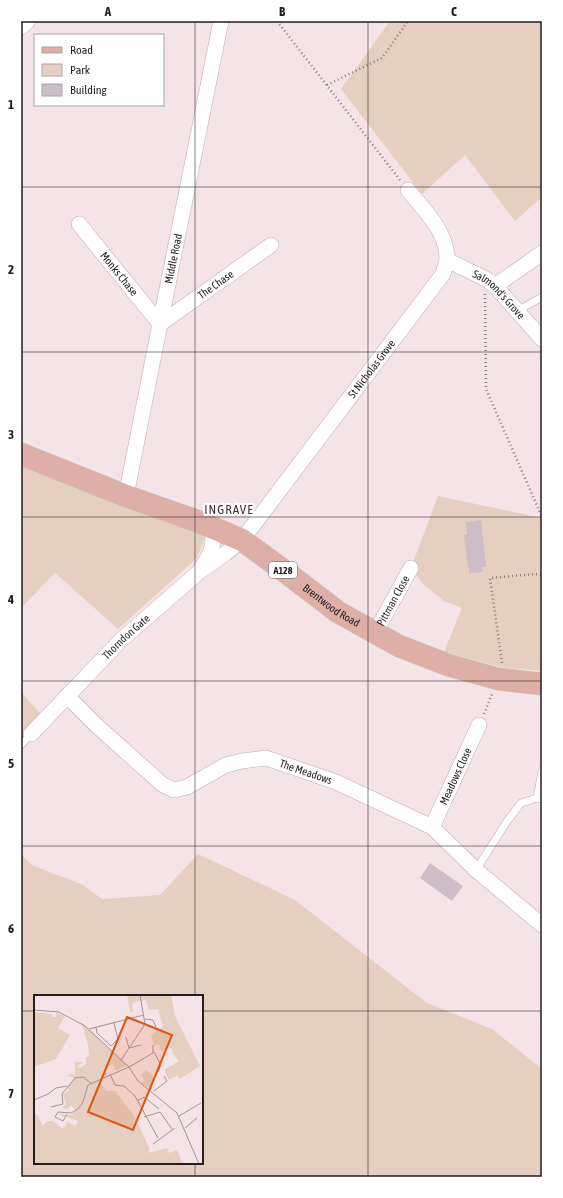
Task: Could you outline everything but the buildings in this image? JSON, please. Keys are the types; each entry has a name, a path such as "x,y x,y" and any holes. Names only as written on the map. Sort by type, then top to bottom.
{"main road":[{"name":"Brentwood Road","path":"21,454 242,540 338,612 375,634 399,646 448,664 501,679 542,684"}],"street":[{"path":"21,26 28,21"},
{"name":"Middle Road","path":"126,496 221,21"},
{"path":"408,190 436,226 445,244 447,260"},
{"name":"Monks Chase","path":"79,224 160,324"},
{"name":"The Chase","path":"160,324 271,245"},
{"path":"495,286 541,255"},
{"name":"Salmond's Grove","path":"447,260 486,279 495,286 542,339"},
{"name":"St Nicholas Grove","path":"242,540 443,274 447,260"},
{"path":"199,572 210,556 214,537 212,528"},
{"name":"Thorndon Gate","path":"26,739 121,640 199,572 226,554 242,540"},
{"name":"Pittman Close","path":"375,634 411,568"},
{"name":"The Meadows","path":"66,696 163,785 174,790 186,787 226,766 242,761 266,758 336,782 432,827 476,870 542,925"},
{"name":"Meadows Close","path":"432,827 479,725"}],"lane":[{"path":"517,311 542,297"},
{"path":"476,870 508,820 521,803 540,799 542,770"}],"path":[{"path":"277,21 408,190"},
{"path":"327,85 382,58 408,21"},
{"path":"495,286 484,295 486,389 542,517"},
{"path":"479,725 501,679 490,578 535,574 542,575"}],"green space":[{"path":"390,21 542,21 542,197 515,221 465,155 422,194 341,89"},
{"path":"21,454 209,527 197,558 118,629 55,573 21,608"},
{"path":"438,496 542,518 542,671 504,668 444,652 462,608 444,601 423,584 411,568"},
{"path":"21,692 45,719 21,745"},
{"path":"21,854 32,865 83,885 102,899 160,895 198,854 295,900 427,1003 492,1029 542,1069 542,1177 21,1177"}],"district":[{"name":"INGRAVE","path":"229,509"}]}
